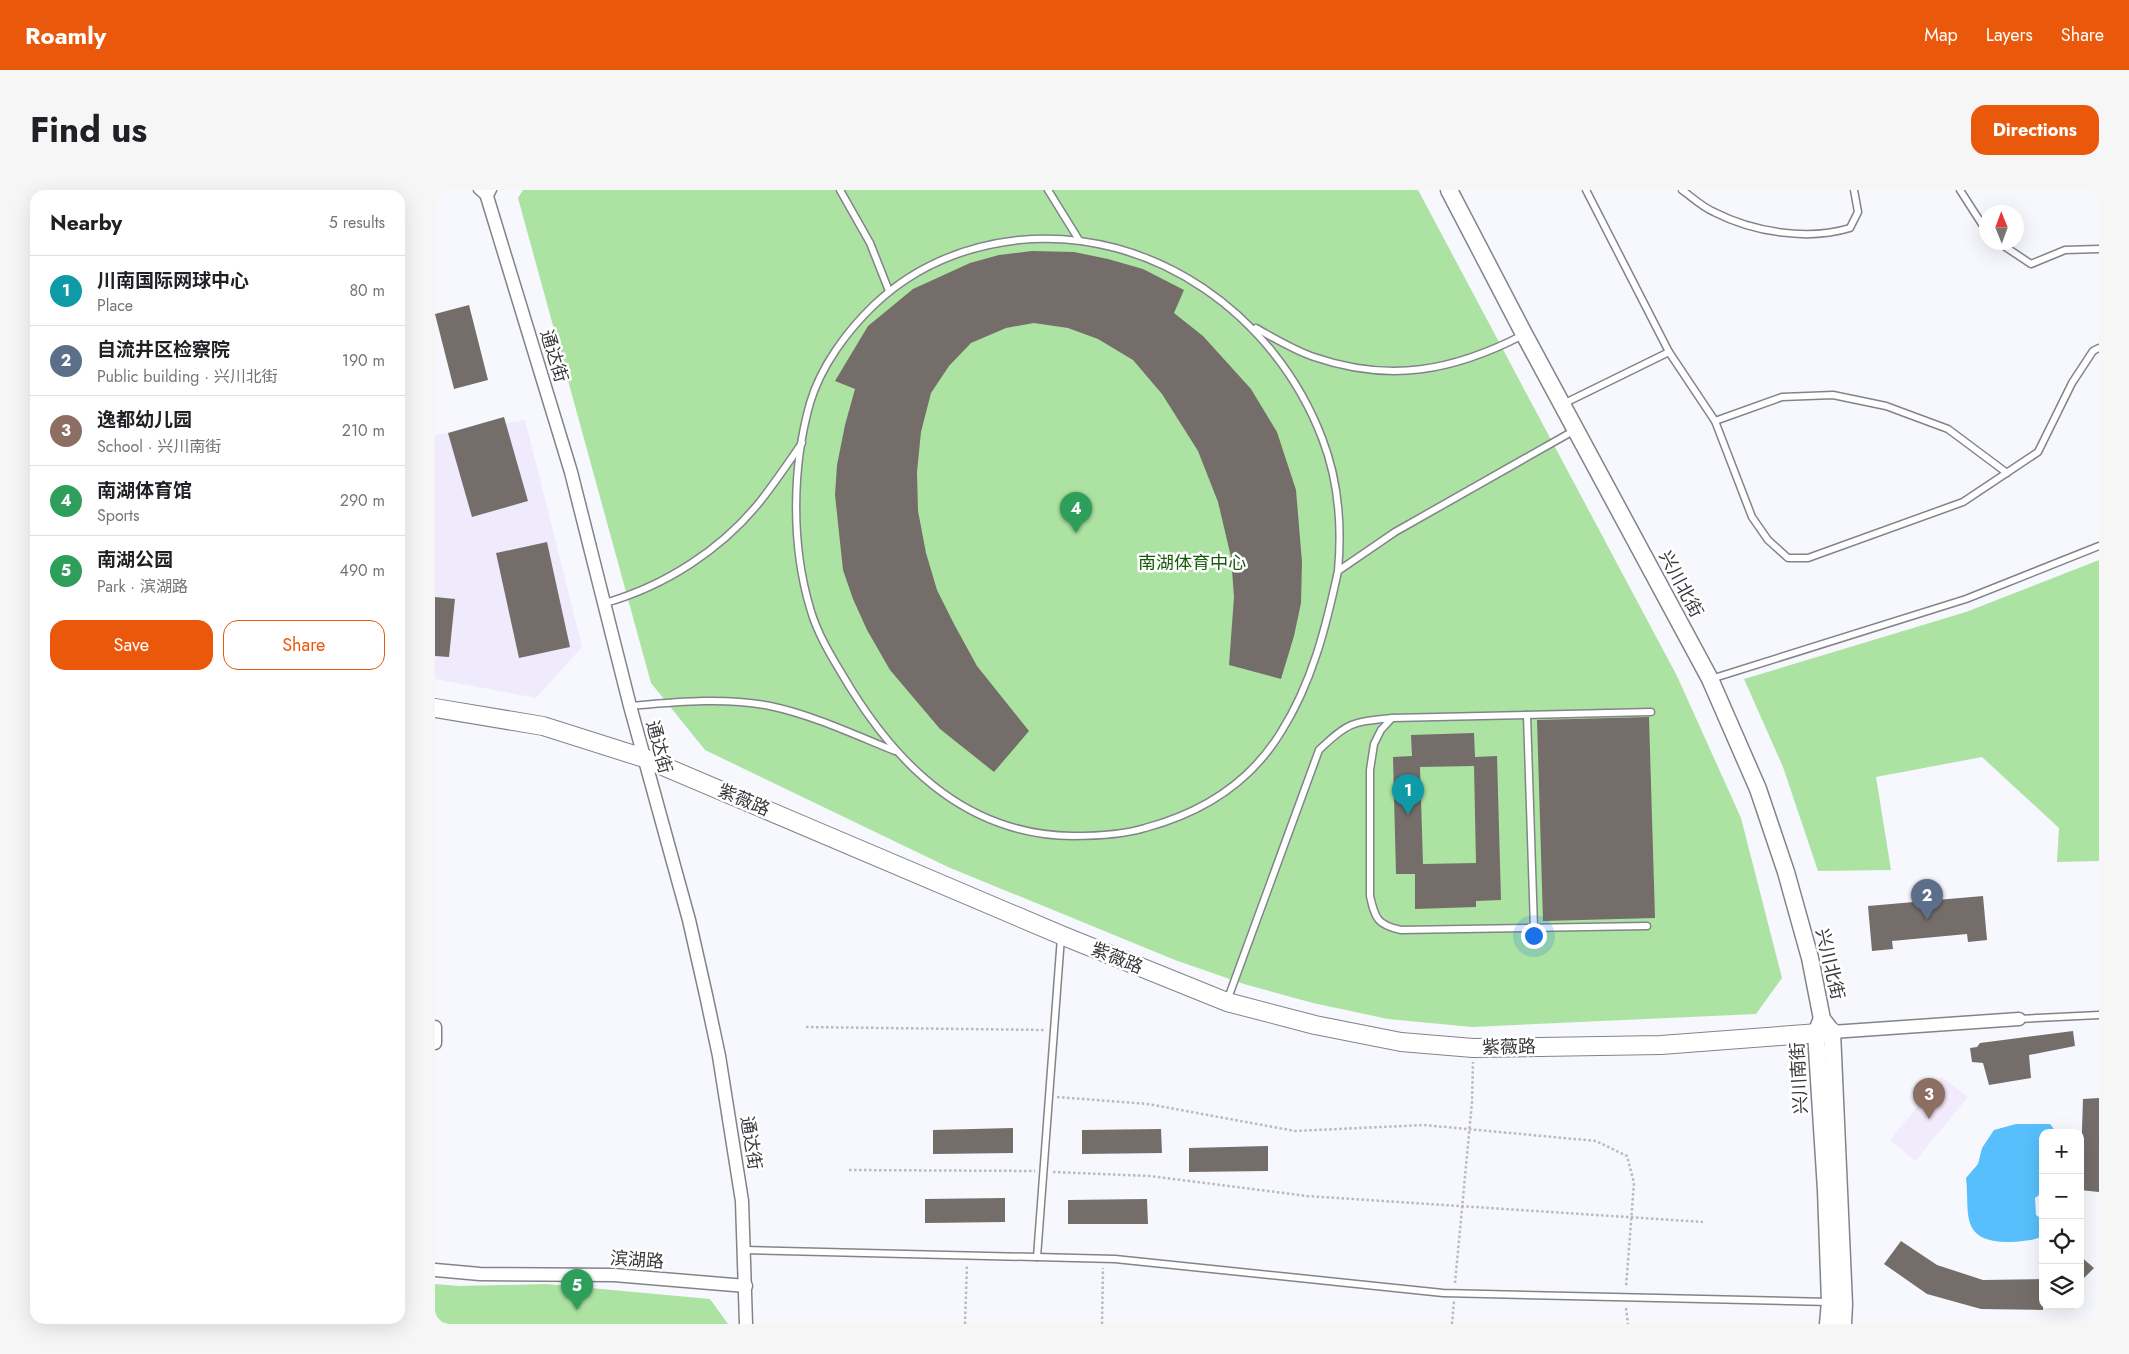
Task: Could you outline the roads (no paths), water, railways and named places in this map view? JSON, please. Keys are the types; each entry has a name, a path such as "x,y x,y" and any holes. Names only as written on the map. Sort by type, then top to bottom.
{"main road":[{"name":"紫薇路","path":"435,708 543,726 644,758 1061,935 1227,1002 1315,1025 1401,1042 1473,1048 1661,1045 1823,1028"}],"street":[{"name":"兴川北街","path":"1449,190 1575,430 1710,679 1758,789 1786,872 1810,958 1823,1028"},
{"name":"通达街","path":"488,193 571,472 630,706 689,920 719,1056 743,1201 746,1324"},
{"path":"1823,1028 2019,1019"},
{"path":"435,1027 435,1043"},
{"name":"兴川南街","path":"1823,1028 1828,1324"},
{"name":"兴川南街","path":"1823,1028 1845,1304 1843,1324"},
{"name":"滨湖路","path":"435,1270 480,1274 614,1275 746,1286"}],"lane":[{"path":"477,190 488,193"},
{"path":"840,190 870,243 889,291"},
{"path":"1048,190 1079,240"},
{"path":"1586,190 1669,352 1715,421 1752,517 1768,540 1789,558 1809,558 1963,502 2007,473 2038,452 2072,382 2093,351 2099,348"},
{"path":"1682,190 1713,212 1752,227 1804,234 1833,233 1850,228 1858,212 1854,190"},
{"path":"1960,190 1979,220"},
{"path":"1040,238 1079,240 1122,251 1183,274 1217,296 1251,325 1289,374 1311,410 1324,442 1338,511 1341,539 1339,571 1315,663 1280,735 1231,789 1201,808 1168,822 1133,832 1092,836 1051,836 1007,827 971,813 927,781 898,752 877,726 832,658 811,611 801,563 797,527 797,488 802,442 811,402 821,374 862,317 889,291 913,274 975,247 1040,238"},
{"path":"2010,250 2031,264 2065,250 2099,248"},
{"path":"1251,325 1314,357 1351,366 1409,372 1448,366 1489,352 1524,334"},
{"path":"1562,404 1669,352"},
{"path":"1715,421 1782,398 1833,396 1885,406 1948,429 2007,473"},
{"path":"1339,571 1395,532 1575,430"},
{"path":"605,603 634,595 665,580 713,546 761,501 802,442"},
{"path":"1710,679 1965,598 2099,546"},
{"path":"630,706 686,702 741,703 770,706 831,725 898,752"},
{"path":"1227,1002 1319,750 1340,729 1357,722 1391,718 1651,712"},
{"path":"1527,715 1534,928"},
{"path":"1391,718 1381,730 1374,744 1370,770 1370,896 1374,915 1385,927 1401,930 1647,926"},
{"path":"1037,1257 1061,935"},
{"path":"2019,1019 2099,1015"},
{"path":"745,1250 1103,1259 1455,1293 1829,1302"}],"water":[{"path":"2016,1124 2050,1124 2054,1129 2039,1129 2039,1195 2035,1198 2036,1215 2039,1217 2039,1238 2005,1242 1990,1240 1980,1236 1973,1230 1968,1213 1966,1178 1978,1164 1982,1148 1994,1130"}],"place":[{"name":"南湖体育馆","path":"1076,533"},
{"name":"川南国际网球中心","path":"1408,815"},
{"name":"自流井区检察院","path":"1927,920"},
{"name":"逸都幼儿园","path":"1929,1119"},
{"name":"南湖公园","path":"577,1310"}],"park label":[{"name":"南湖体育中心","path":"1192,563"}]}
